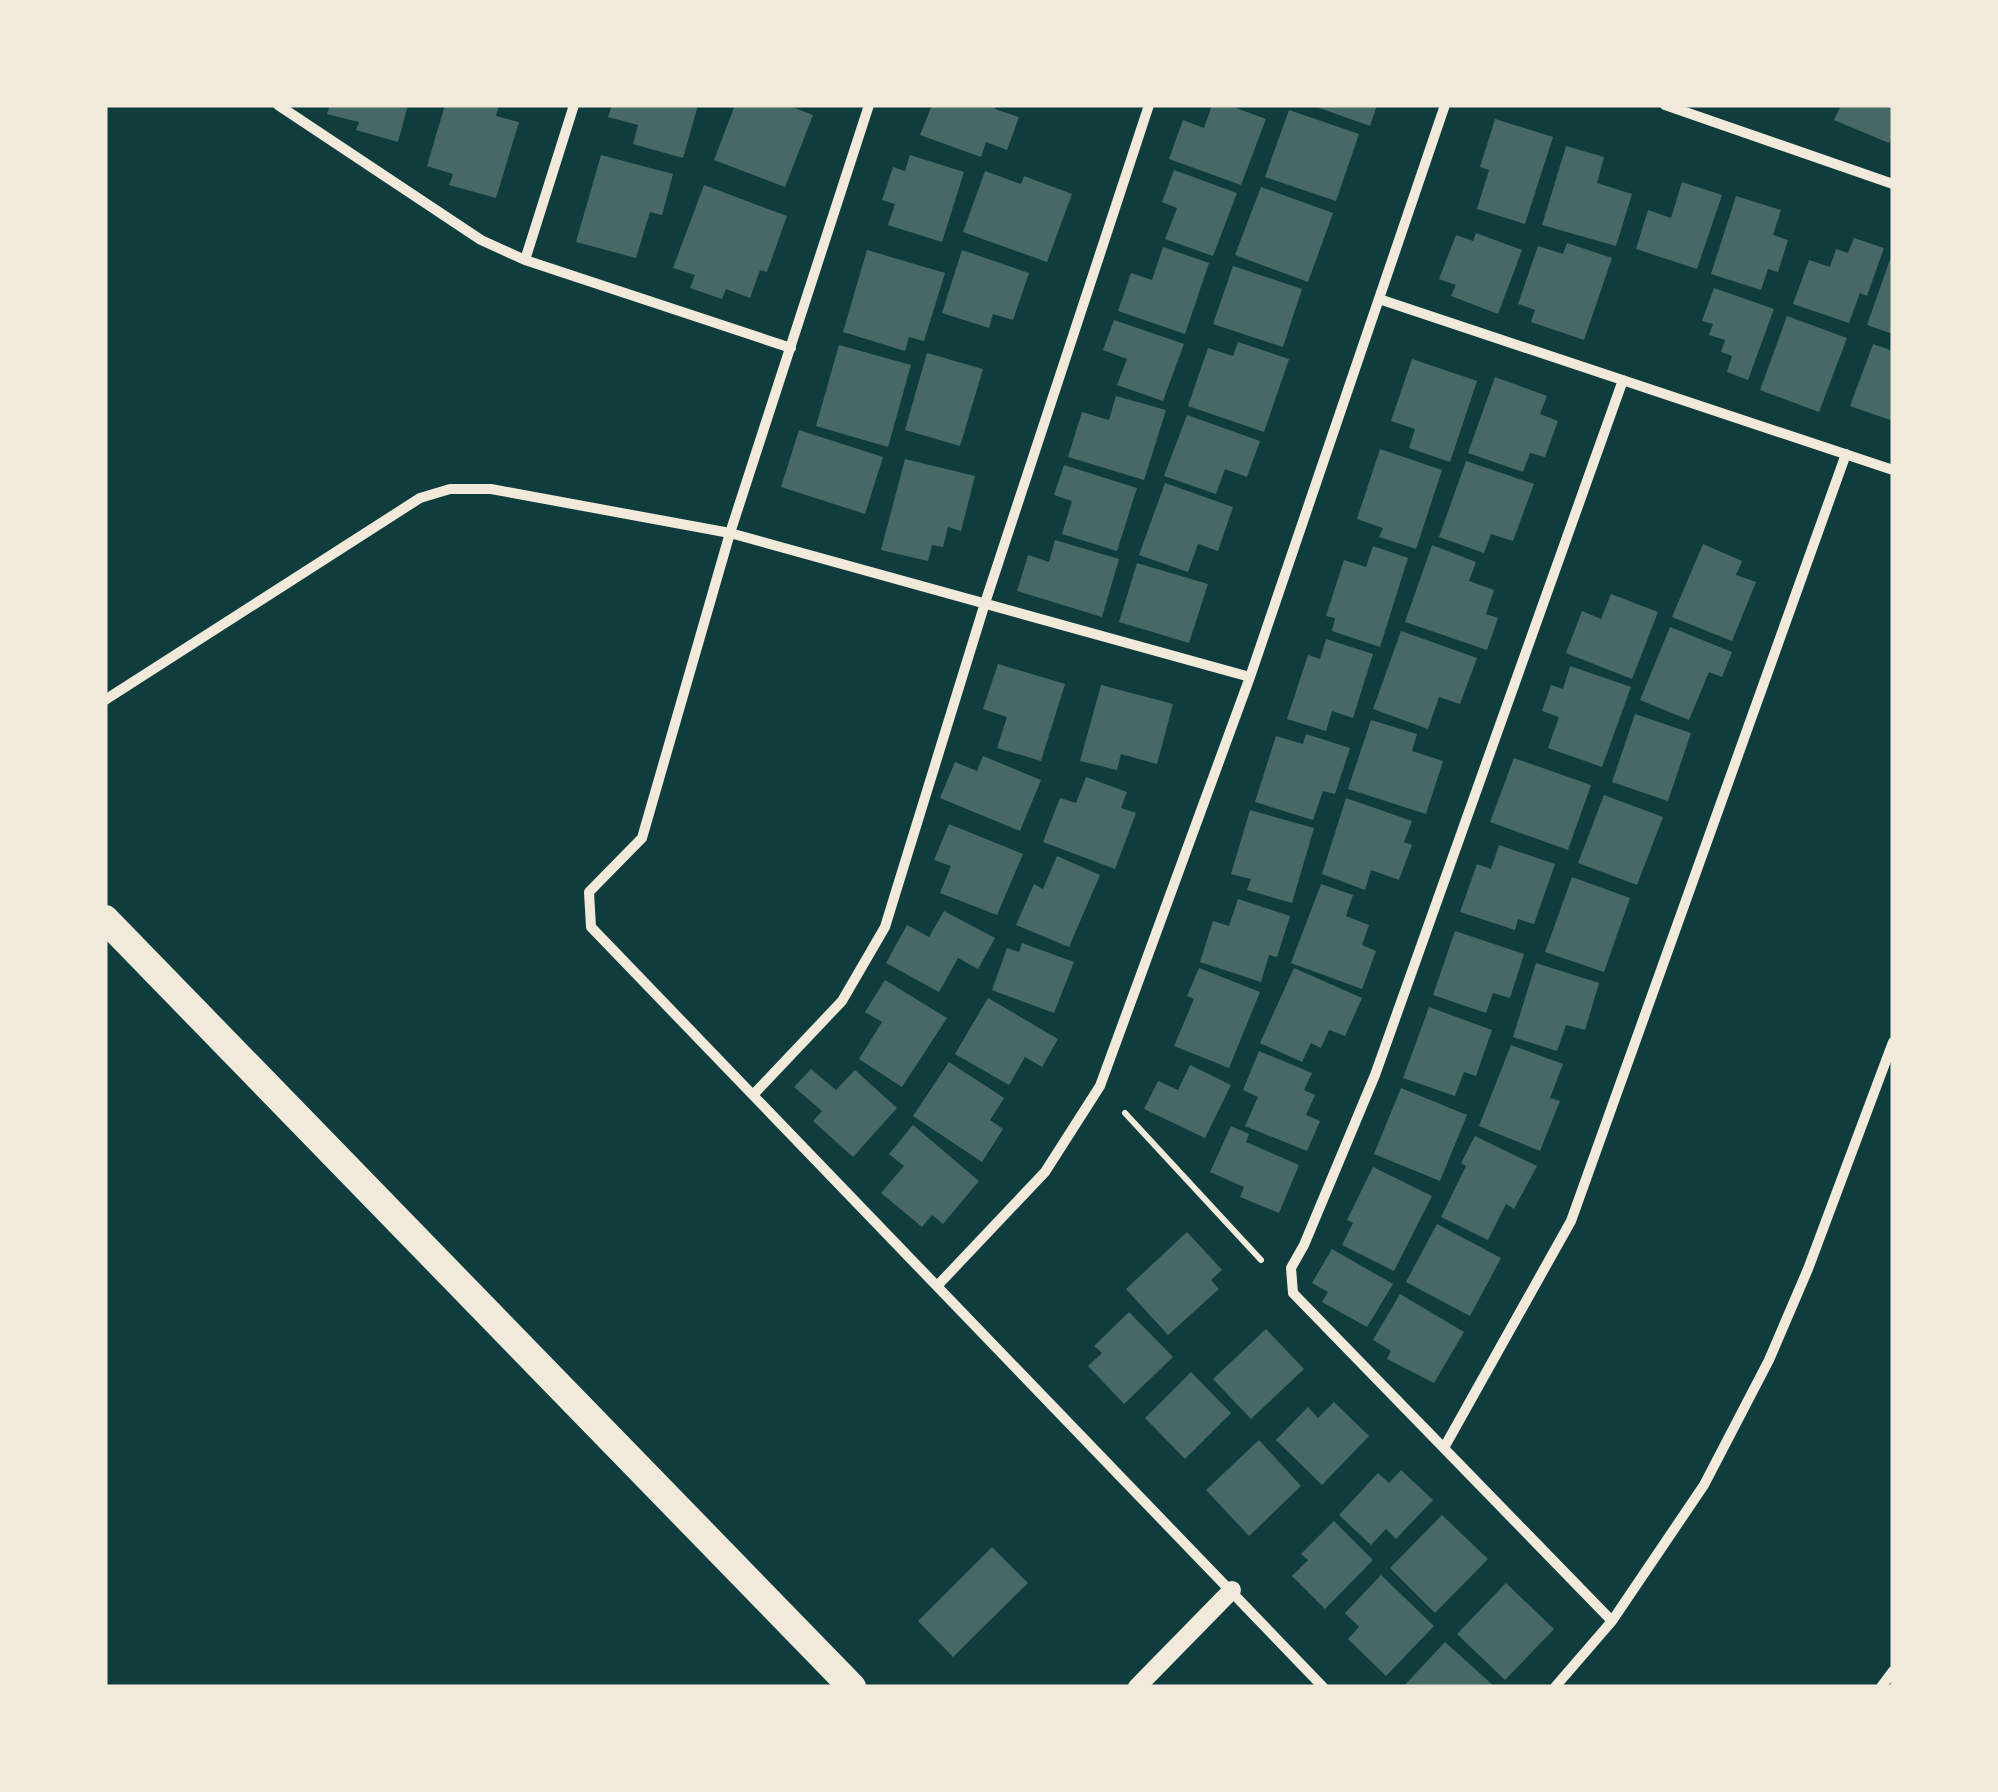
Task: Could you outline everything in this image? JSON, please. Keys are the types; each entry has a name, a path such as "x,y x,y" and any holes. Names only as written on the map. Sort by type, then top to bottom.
{"highway":[{"path":"105,919 852,1687"}],"street":[{"path":"524,260 574,105"},
{"path":"868,105 730,532 642,838 589,892 591,927 1324,1687"},
{"path":"753,1095 842,1001 885,927 985,603 1149,105"},
{"path":"938,1285 1045,1172 1100,1086 1250,678 1445,105"},
{"path":"1665,105 1893,184"},
{"path":"283,106 480,240 524,260 792,348"},
{"path":"1379,298 1893,470"},
{"path":"1612,1621 1293,1294 1290,1268 1304,1245 1374,1076 1623,380"},
{"path":"1445,1446 1571,1221 1846,454"},
{"path":"105,700 420,498 450,489 491,489 730,532 1250,678"},
{"path":"1555,1687 1612,1621 1704,1485 1770,1360 1893,1042"},
{"path":"1136,1687 1232,1590"},
{"path":"1880,1687 1893,1671"}],"path":[{"path":"1125,1112 1293,1294"}],"building":[{"path":"330,105 408,105 398,142 356,130 359,122 327,114"},
{"path":"445,105 499,105 496,116 519,122 496,198 449,185 453,174 427,166"},
{"path":"612,105 698,105 683,158 633,144 638,125 608,117"},
{"path":"735,105 787,105 813,115 785,187 714,160"},
{"path":"932,105 996,105 995,109 1019,117 1007,150 986,142 981,157 920,135"},
{"path":"1212,105 1228,105 1266,119 1241,185 1169,159 1183,120 1204,128"},
{"path":"1311,105 1377,105 1370,126"},
{"path":"1841,105 1893,105 1893,134 1889,143 1834,120"},
{"path":"1289,110 1359,134 1336,201 1265,177"},
{"path":"1495,119 1553,137 1525,224 1477,209 1489,170 1480,167"},
{"path":"1566,146 1604,157 1597,183 1632,194 1616,246 1542,225"},
{"path":"601,155 673,174 662,215 650,212 636,258 576,242"},
{"path":"910,155 964,172 942,242 888,225 895,204 882,200 893,167 905,171"},
{"path":"1174,170 1237,193 1213,256 1165,239 1177,208 1162,202"},
{"path":"985,171 1021,184 1024,176 1072,194 1047,262 963,232"},
{"path":"1682,182 1722,195 1697,269 1636,249 1648,210 1671,218"},
{"path":"704,185 787,216 767,272 760,270 750,298 726,289 722,299 690,288 695,275 673,268"},
{"path":"1261,187 1333,213 1308,282 1235,255"},
{"path":"1736,196 1781,210 1773,235 1788,240 1778,272 1768,269 1761,290 1711,274"},
{"path":"1476,233 1522,250 1498,314 1451,296 1456,285 1439,279 1456,235 1473,241"},
{"path":"1854,238 1884,248 1867,296 1860,293 1849,323 1793,304 1809,260 1830,267 1836,249 1848,253"},
{"path":"1567,243 1612,258 1584,340 1531,322 1535,310 1518,304 1538,246 1563,254"},
{"path":"1163,247 1209,263 1185,334 1118,311 1131,273 1152,280"},
{"path":"867,250 945,273 924,341 909,337 905,351 843,332"},
{"path":"962,250 1029,273 1013,320 993,314 989,328 942,313"},
{"path":"1893,251 1893,334 1867,325"},
{"path":"1233,266 1302,289 1283,347 1213,324"},
{"path":"1714,288 1774,309 1748,380 1727,372 1732,356 1721,352 1725,340 1709,335 1713,324 1702,321"},
{"path":"1787,316 1847,338 1819,412 1760,390"},
{"path":"1114,320 1184,344 1163,401 1117,385 1127,359 1103,350"},
{"path":"1238,342 1289,359 1264,432 1188,406 1208,348 1233,356"},
{"path":"1873,344 1893,351 1893,421 1850,406"},
{"path":"839,345 911,365 888,447 816,426"},
{"path":"927,353 983,369 960,446 905,430"},
{"path":"1412,359 1477,381 1450,462 1409,448 1415,429 1391,421"},
{"path":"1495,377 1547,396 1540,414 1558,421 1545,457 1530,453 1523,472 1468,453"},
{"path":"1116,396 1166,410 1144,480 1068,457 1082,412 1109,420"},
{"path":"1187,415 1260,441 1247,477 1225,469 1216,494 1164,476"},
{"path":"799,430 883,457 865,514 781,487"},
{"path":"1380,449 1442,470 1416,549 1379,537 1383,528 1357,519"},
{"path":"905,459 975,476 961,531 948,527 943,547 932,545 928,561 881,550"},
{"path":"1466,461 1534,484 1513,541 1491,534 1484,553 1439,537"},
{"path":"1064,465 1137,488 1117,551 1062,534 1072,501 1054,495"},
{"path":"1165,483 1233,507 1218,551 1198,544 1188,572 1139,555"},
{"path":"1055,540 1119,559 1102,617 1017,591 1028,555 1049,562"},
{"path":"1703,544 1742,561 1736,575 1756,582 1732,641 1672,617"},
{"path":"1432,545 1476,562 1469,581 1494,590 1486,614 1498,618 1487,650 1405,622"},
{"path":"1373,546 1408,558 1380,647 1332,631 1335,618 1326,616 1344,560 1366,567"},
{"path":"1137,563 1208,584 1189,643 1119,622"},
{"path":"1611,594 1658,612 1632,679 1566,653 1582,611 1601,619"},
{"path":"1670,627 1732,652 1722,677 1709,672 1689,720 1640,700"},
{"path":"1401,631 1477,658 1460,704 1439,697 1428,729 1373,709"},
{"path":"1326,639 1373,654 1353,718 1332,711 1326,731 1287,719 1308,655 1320,659"},
{"path":"998,664 1065,684 1041,761 997,748 1007,717 983,709"},
{"path":"1570,666 1631,687 1602,767 1548,748 1559,717 1542,711 1551,685 1563,689"},
{"path":"1101,685 1173,704 1157,764 1121,754 1117,770 1080,761"},
{"path":"1635,714 1691,733 1668,801 1612,782"},
{"path":"1371,720 1417,734 1412,751 1443,761 1426,814 1348,789"},
{"path":"1306,734 1350,748 1335,794 1323,791 1313,820 1255,802 1276,736 1303,744"},
{"path":"983,756 1041,780 1020,831 940,798 955,762 977,771"},
{"path":"1514,758 1591,785 1568,850 1490,822"},
{"path":"1086,777 1127,792 1121,808 1136,813 1115,869 1043,842 1060,798 1076,803"},
{"path":"1604,795 1663,817 1637,885 1578,863"},
{"path":"1346,798 1412,821 1404,842 1412,845 1399,880 1371,870 1365,890 1322,874"},
{"path":"1250,810 1314,828 1292,903 1247,890 1251,879 1231,874"},
{"path":"949,824 1023,854 997,915 940,893 951,866 934,860"},
{"path":"1499,845 1555,864 1534,924 1518,919 1515,930 1460,912 1477,864 1491,869"},
{"path":"1057,856 1100,875 1069,947 1016,925 1034,884 1043,889"},
{"path":"1572,877 1630,898 1604,972 1545,952"},
{"path":"1321,884 1353,895 1346,916 1369,925 1362,945 1376,951 1362,989 1291,963"},
{"path":"1238,899 1290,916 1277,957 1269,955 1261,982 1200,962 1213,921 1229,926"},
{"path":"944,911 995,938 978,969 958,958 939,992 886,963 907,925 929,937"},
{"path":"1455,931 1524,954 1510,998 1493,993 1486,1013 1433,995"},
{"path":"1022,943 1074,962 1054,1013 992,990 1007,948 1019,952"},
{"path":"1536,963 1599,983 1585,1030 1566,1025 1557,1051 1513,1037"},
{"path":"1199,968 1260,992 1229,1068 1174,1046 1194,999 1187,996"},
{"path":"1294,968 1362,998 1345,1036 1329,1030 1321,1048 1311,1043 1302,1062 1260,1043"},
{"path":"885,980 947,1018 902,1087 859,1059 882,1022 865,1012"},
{"path":"988,998 1058,1039 1042,1067 1025,1057 1009,1085 955,1054"},
{"path":"1429,1007 1492,1030 1476,1076 1464,1072 1455,1096 1403,1078"},
{"path":"1511,1045 1563,1064 1550,1098 1560,1101 1540,1151 1479,1126"},
{"path":"1259,1051 1312,1073 1304,1090 1315,1095 1306,1115 1320,1121 1307,1151 1245,1126 1258,1097 1243,1090"},
{"path":"949,1062 1004,1098 990,1120 1003,1129 982,1162 913,1116"},
{"path":"1190,1065 1231,1085 1205,1138 1144,1109 1158,1081 1178,1090"},
{"path":"811,1069 836,1090 855,1070 897,1108 853,1157 813,1121 822,1111 794,1087"},
{"path":"1401,1088 1467,1115 1440,1181 1374,1154"},
{"path":"913,1125 979,1181 943,1224 932,1215 922,1227 881,1193 904,1166 889,1154"},
{"path":"1231,1126 1249,1134 1246,1142 1299,1165 1279,1213 1240,1197 1244,1187 1210,1172"},
{"path":"1475,1136 1537,1166 1514,1209 1506,1204 1488,1240 1441,1217 1466,1166 1461,1163"},
{"path":"1373,1167 1432,1196 1394,1271 1342,1245 1353,1223 1347,1220"},
{"path":"1437,1224 1501,1258 1470,1316 1406,1282"},
{"path":"1187,1232 1222,1270 1211,1280 1219,1289 1168,1335 1126,1289"},
{"path":"1332,1249 1393,1284 1367,1327 1322,1302 1328,1292 1312,1283"},
{"path":"1400,1294 1464,1332 1434,1383 1387,1359 1391,1351 1373,1340"},
{"path":"1129,1312 1173,1357 1124,1404 1088,1366 1102,1353 1094,1346"},
{"path":"1266,1329 1304,1369 1251,1419 1213,1379"},
{"path":"1191,1372 1231,1413 1185,1459 1145,1418"},
{"path":"1334,1402 1369,1436 1322,1485 1276,1440 1308,1407 1318,1418"},
{"path":"1259,1440 1301,1486 1249,1536 1206,1490"},
{"path":"1401,1470 1433,1500 1396,1539 1386,1529 1371,1545 1339,1515 1378,1473 1389,1483"},
{"path":"1442,1515 1488,1559 1435,1613 1390,1568"},
{"path":"1334,1521 1373,1560 1325,1609 1292,1576 1308,1560 1301,1554"},
{"path":"992,1547 1028,1583 953,1657 918,1621"},
{"path":"1381,1575 1434,1626 1386,1676 1348,1639 1359,1627 1345,1613"},
{"path":"1506,1583 1554,1629 1505,1680 1457,1634"},
{"path":"1445,1642 1495,1687 1403,1687"}]}
